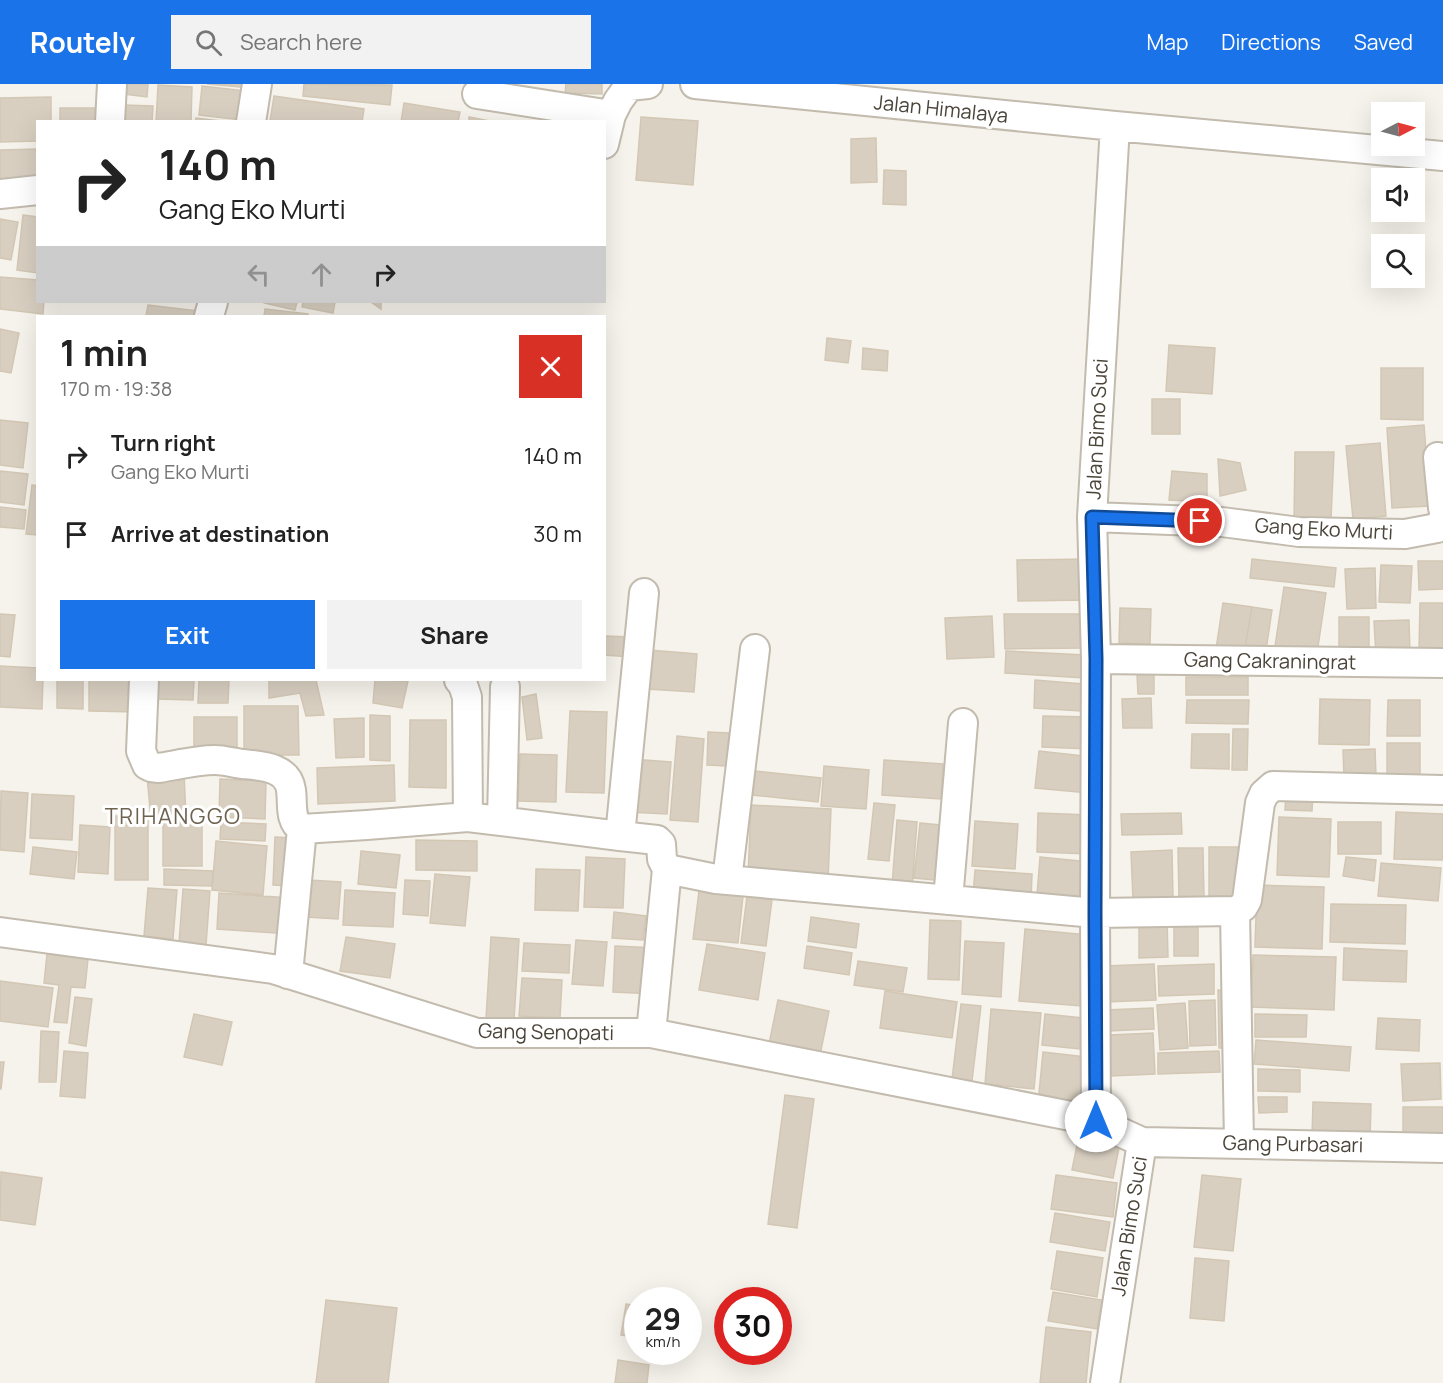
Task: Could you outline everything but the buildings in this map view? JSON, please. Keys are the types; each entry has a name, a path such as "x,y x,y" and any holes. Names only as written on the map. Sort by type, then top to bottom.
{"street":[{"path":"110,120 112,84"},
{"path":"251,120 258,84"},
{"name":"Jalan Himalaya","path":"695,84 1443,156"},
{"path":"606,136 611,115 618,101 636,85"},
{"path":"477,94 611,115"},
{"name":"Jalan Bimo Suci","path":"1105,1383 1142,1142 1096,1121 1096,659 1092,517 1115,126"},
{"path":"0,194 36,190"},
{"path":"1438,457 1443,508"},
{"name":"Gang Eko Murti","path":"1092,517 1222,522 1299,532 1405,534 1437,528 1443,519"},
{"path":"620,836 644,593"},
{"path":"727,880 755,649"},
{"name":"Gang Cakraningrat","path":"1096,659 1443,663"},
{"path":"144,681 141,751 147,765 159,768 215,760 266,766 289,780 293,816 297,826 302,829 468,817 657,840 662,844 662,859 668,869 651,1033"},
{"path":"460,681 467,697 468,817"},
{"path":"502,821 505,687"},
{"path":"948,900 963,723"},
{"path":"668,869 727,880 1095,913 1235,911 1243,907 1247,900 1260,803 1264,794 1273,786 1443,790"},
{"path":"288,974 302,829"},
{"path":"1235,911 1239,1143"},
{"name":"Gang Senopati","path":"0,932 273,969 477,1033 651,1033 1096,1121"},
{"name":"Gang Purbasari","path":"1142,1142 1443,1148"}],"district":[{"name":"TRIHANGGO","path":"173,816"}],"route":[{"path":"1096,1121 1096,659 1092,517 1200,521"}]}
